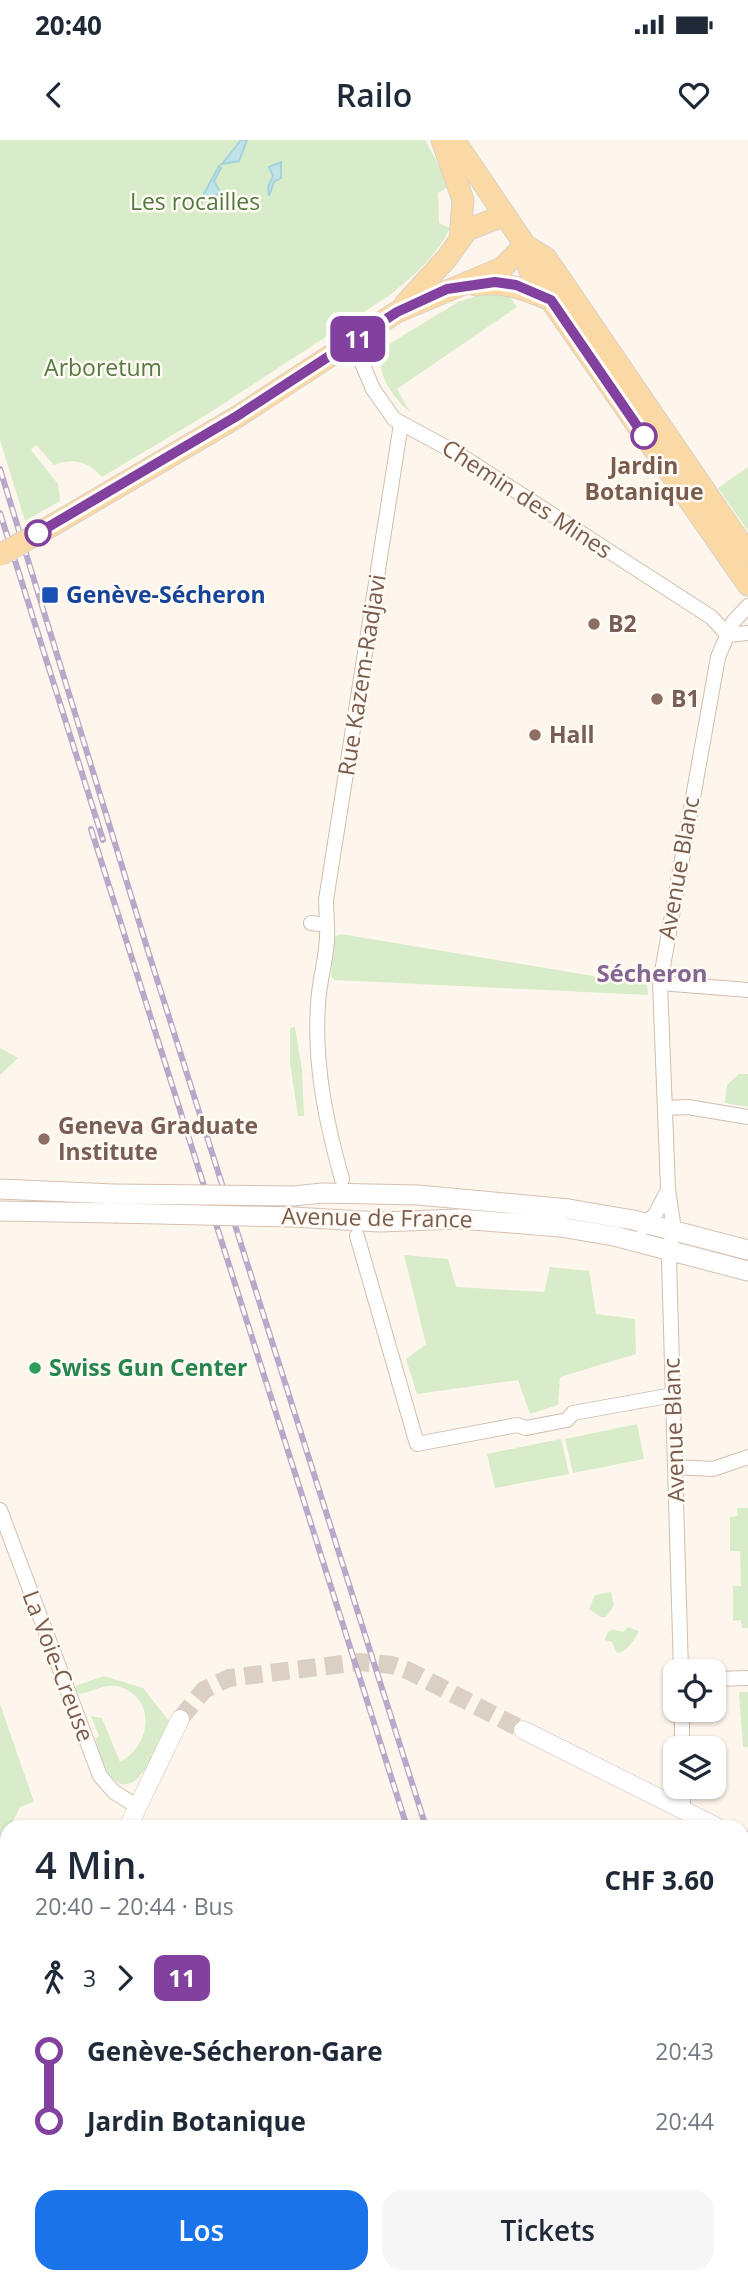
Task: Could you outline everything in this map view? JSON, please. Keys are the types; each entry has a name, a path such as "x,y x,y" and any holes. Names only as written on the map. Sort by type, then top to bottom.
{"main road":[{"path":"442,140 463,200 460,238"},
{"path":"454,140 524,245 529,269 748,585"},
{"path":"397,312 447,258 460,238 481,222 505,215"},
{"path":"0,555 228,422 397,312 505,266 524,245"},
{"path":"524,245 546,258 748,554"},
{"path":"447,258 471,280"},
{"path":"447,289 495,282 516,285 551,300"},
{"name":"Avenue de France","path":"0,1189 114,1203 334,1221 418,1223 460,1219 519,1223 614,1236 748,1271"},
{"name":"Avenue de France","path":"0,1211 323,1193 418,1195 569,1209 645,1226 672,1229 748,1250"}],"street":[{"name":"Chemin des Mines","path":"353,342 379,398 401,424 431,437 711,618 728,635"},
{"name":"Rue Kazem-Radjavi","path":"342,1179 320,1080 318,1003 328,946 326,900 401,424"},
{"name":"Avenue Blanc","path":"681,1659 670,1250 672,1229 660,983 718,657 741,611 748,607"},
{"path":"728,635 748,633"},
{"path":"312,923 327,925"},
{"path":"660,983 748,990"},
{"path":"666,1108 688,1107 748,1117"},
{"path":"645,1226 668,1189"},
{"path":"357,1236 417,1444 517,1425 526,1428 567,1420 573,1413 673,1395"},
{"path":"675,1467 713,1469 748,1457"},
{"name":"La Voie-Creuse","path":"0,1510 4,1535 100,1776 114,1792 138,1807"},
{"path":"726,1679 748,1678"},
{"path":"132,1820 180,1719"},
{"path":"523,1730 703,1820"},
{"path":"683,1799 683,1811"}],"green space":[{"path":"0,140 425,140 450,186 438,193 439,223 450,228 432,256 390,295 206,415 102,477 80,462 68,461 54,465 36,445 31,450 58,484 60,501 25,521 0,440"},
{"path":"483,294 509,296 517,307 397,389 410,412 397,399 383,376 381,349 458,302"},
{"path":"748,467 748,531 718,488"},
{"path":"341,934 647,985 648,995 335,980 331,977 334,937"},
{"path":"295,1027 302,1070 304,1116 298,1116 290,1063 290,1028"},
{"path":"0,1048 18,1058 0,1075"},
{"path":"739,1074 748,1074 748,1107 725,1103 727,1085"},
{"path":"404,1255 448,1259 456,1287 544,1292 550,1267 589,1271 596,1314 635,1319 636,1354 560,1377 558,1405 530,1414 518,1380 417,1394 406,1359 426,1344"},
{"path":"637,1424 644,1459 573,1473 565,1439"},
{"path":"561,1439 569,1474 495,1488 487,1454"},
{"path":"737,1508 748,1508 748,1628 742,1628 741,1620 733,1621 733,1586 741,1586 740,1551 730,1551 730,1517 738,1516"},
{"path":"611,1592 614,1605 606,1617 601,1617 589,1609 595,1595"},
{"path":"628,1627 639,1631 627,1648 617,1653 612,1642 605,1640 607,1633 612,1629 623,1632"},
{"path":"104,1676 143,1688 169,1721 146,1768 129,1784 119,1783 109,1774 95,1738 99,1736 91,1716 102,1718 120,1762 138,1745 146,1723 144,1712 132,1693 120,1687 109,1686 78,1694 75,1686"},
{"path":"739,1692 748,1692 748,1747 743,1747"},
{"path":"0,1704 34,1802 20,1807 14,1820 0,1820"}],"water":[{"path":"241,140 247,140 239,161 222,164"},
{"path":"281,162 281,178 274,182 269,196 268,187 273,176 269,167"},
{"path":"219,166 221,168 214,181 221,193 199,203"}],"tunnel":[{"path":"180,1719 204,1690 229,1678 359,1662 392,1665 409,1671 523,1730"}],"railway":[{"path":"0,469 148,951 424,1820"},
{"path":"0,513 103,840"},
{"path":"91,829 405,1820"}],"bus line":[{"name":"11","path":"38,533 237,416 397,312 447,289 495,282 516,285 551,300 644,436"}],"place":[{"name":"Jardin Botanique","path":"644,436"},
{"name":"Genève-Sécheron","path":"50,595"},
{"name":"B2","path":"594,624"},
{"name":"B1","path":"657,699"},
{"name":"Hall","path":"535,735"},
{"name":"Geneva Graduate Institute","path":"44,1139"},
{"name":"Swiss Gun Center","path":"35,1368"}],"district":[{"name":"Sécheron","path":"652,974"}],"park label":[{"name":"Les rocailles","path":"195,202"},
{"name":"Arboretum","path":"103,368"}]}
